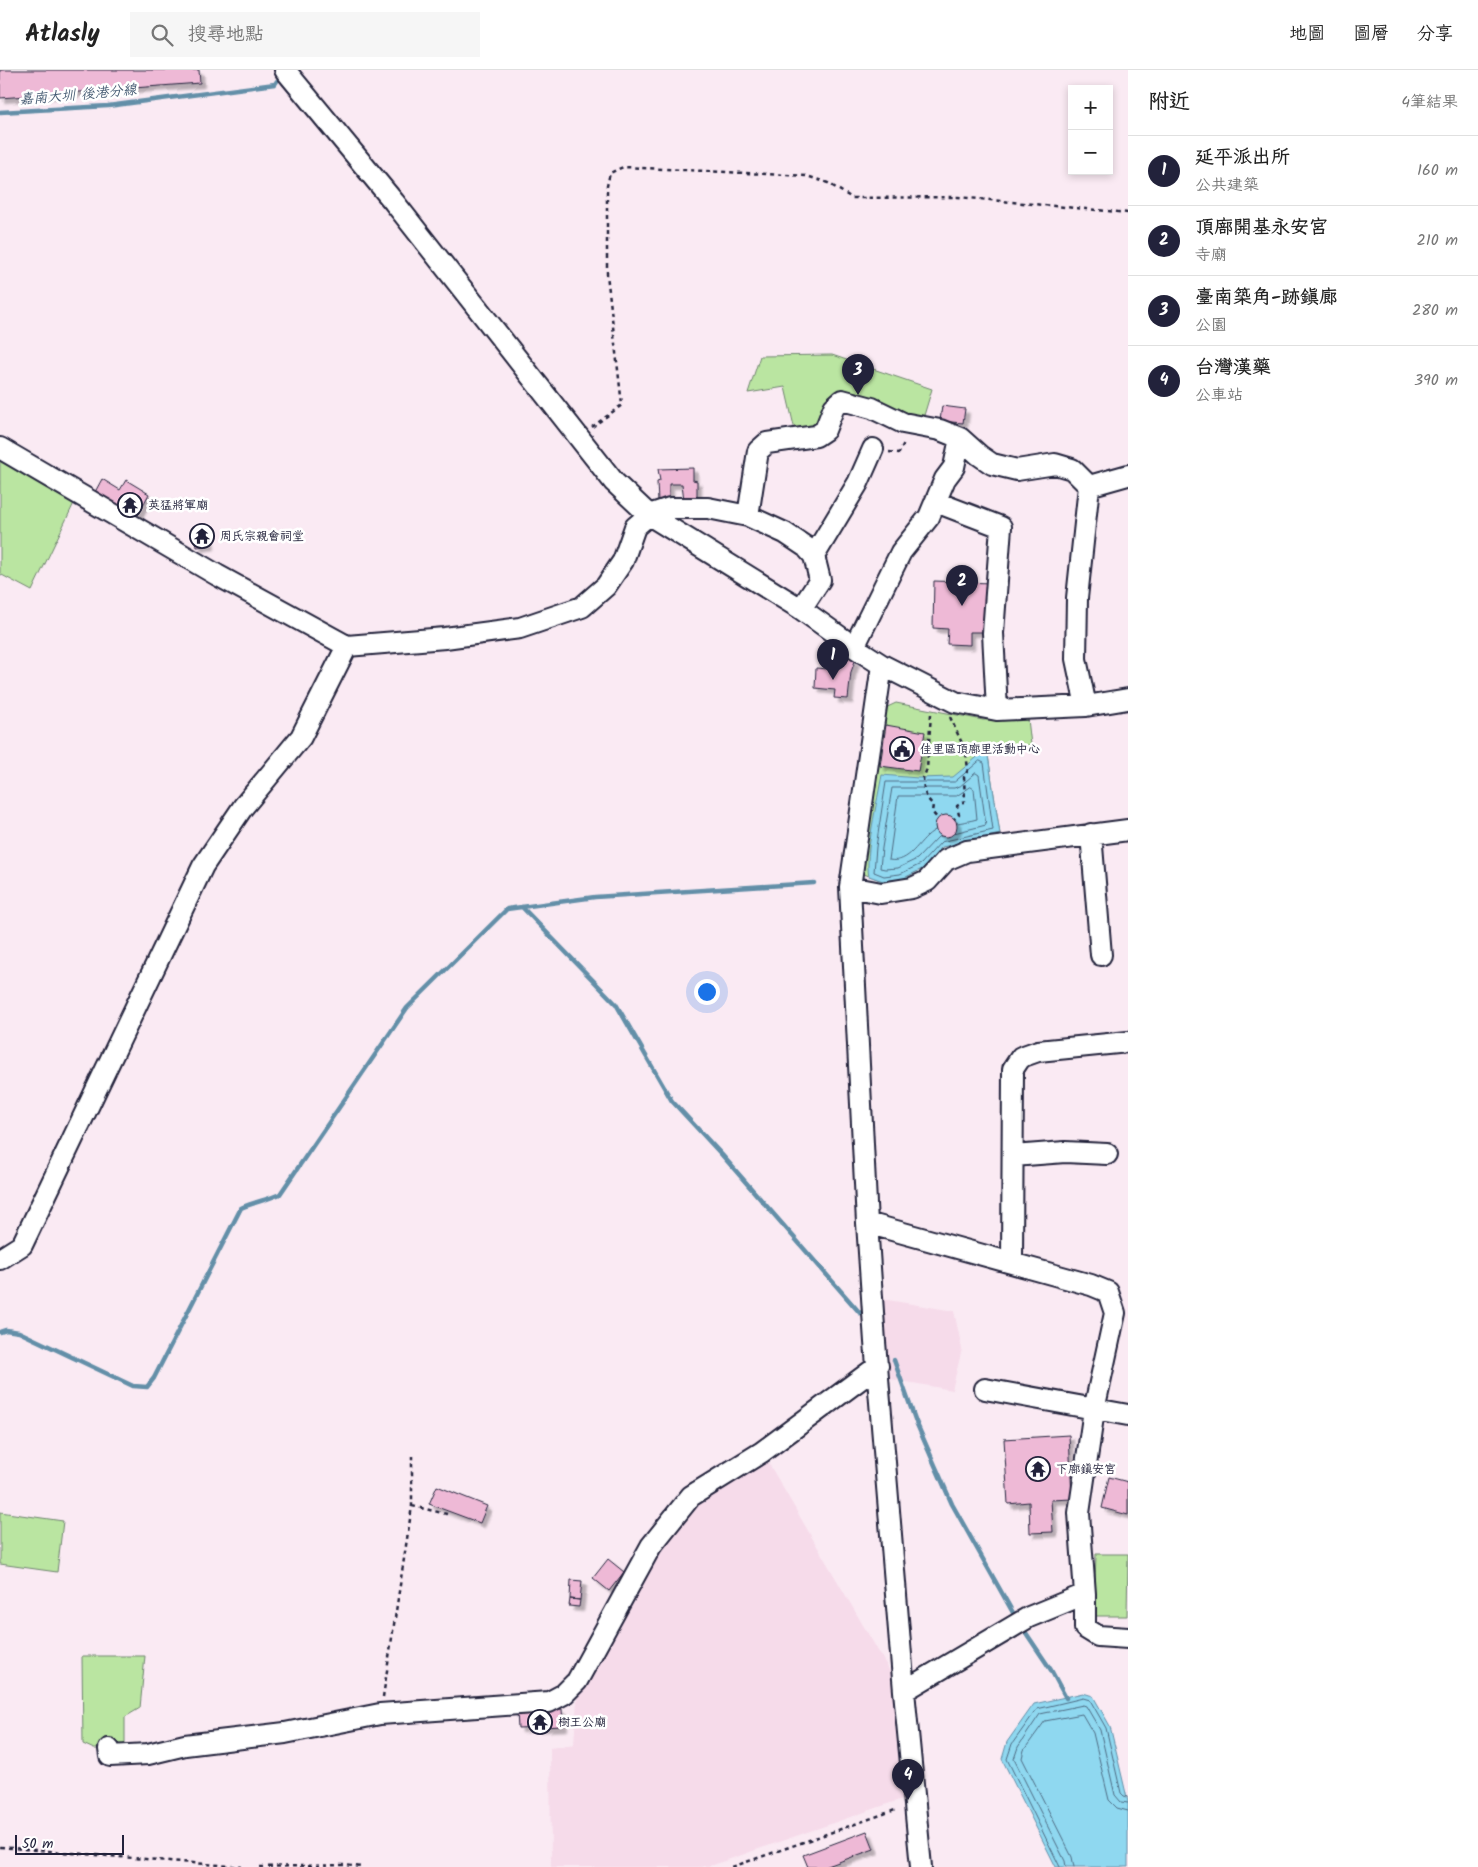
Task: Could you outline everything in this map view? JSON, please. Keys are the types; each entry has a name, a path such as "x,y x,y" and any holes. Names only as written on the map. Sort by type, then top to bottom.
{"street":[{"path":"285,70 400,210 614,482 649,515 801,608 882,665 955,702 997,710 1086,706 1128,698"},
{"path":"748,516 758,451 767,443 816,436 825,430 834,407 842,400 872,408 903,423 940,430 960,438 992,464 1017,470 1055,464 1072,470 1089,486"},
{"path":"854,647 901,552 929,517 945,479 954,467 960,438"},
{"path":"0,448 217,576 347,646 445,638 520,628 582,607 606,586 623,561 635,527 649,515 670,508 708,508 748,516 786,533 806,547 814,556 820,580 801,608"},
{"path":"814,556 858,483 873,449"},
{"path":"1089,486 1128,475"},
{"path":"1086,706 1076,659 1077,598 1089,486"},
{"path":"936,502 1001,527 993,632 997,710"},
{"path":"0,1259 22,1245 203,866 244,807 301,737 347,646"},
{"path":"882,665 850,887 867,1223 904,1691 921,1867"},
{"path":"850,887 881,893 912,888 927,881 946,860 967,851 1128,830"},
{"path":"1091,834 1101,955"},
{"path":"1012,1263 1013,1069 1021,1057 1038,1051 1128,1042"},
{"path":"1013,1156 1065,1152 1107,1154"},
{"path":"867,1223 1091,1285 1108,1292 1115,1313 1094,1410 1079,1513 1085,1594 1085,1628 1098,1636 1128,1638"},
{"path":"109,1749 110,1756 148,1754 185,1745 285,1733 380,1714 549,1702 564,1694 577,1681 651,1546 692,1496 762,1452 878,1366"},
{"path":"985,1390 1128,1415"},
{"path":"904,1691 1023,1621 1085,1594"}],"path":[{"path":"579,436 622,406 607,274 607,186 610,173 623,167 807,176 828,183 852,198 958,197 1128,212"},
{"path":"873,449 899,453 911,424"},
{"path":"931,714 927,769 923,778 924,790 927,798 933,805 932,812 938,819"},
{"path":"950,717 966,752 968,770 964,777 965,801 957,806 959,815 954,819"},
{"path":"380,1714 412,1506 412,1456"},
{"path":"412,1506 447,1514"},
{"path":"732,1867 914,1803"},
{"path":"0,1848 242,1867"},
{"path":"260,1867 345,1865 361,1867"}],"shaded area":[{"path":"882,1299 954,1311 962,1349 952,1390 890,1379"},
{"path":"765,1457 891,1673 902,1799 713,1865 699,1867 551,1867 550,1748 574,1744 578,1686 657,1549 695,1499"}],"green space":[{"path":"832,355 932,389 922,422 839,397 822,428 796,435 785,387 748,393 760,356"},
{"path":"0,455 75,501 32,591 0,574"},
{"path":"896,703 983,720 1028,719 1031,745 987,749 1000,834 942,847 924,868 902,879 883,881 861,873 881,710"},
{"path":"0,1512 63,1521 57,1572 0,1564"},
{"path":"1096,1554 1128,1554 1127,1616 1094,1616"},
{"path":"82,1656 145,1656 140,1708 125,1717 125,1749 94,1749 83,1744"}],"water":[{"path":"987,749 1000,834 942,847 924,868 902,879 883,881 869,876 868,856 882,775 918,778 953,777"},
{"path":"1083,1693 1093,1696 1110,1726 1128,1802 1128,1867 1056,1867 1002,1759 1007,1742 1034,1704"}],"building":[{"path":"0,70 199,70 200,83 0,98"},
{"path":"942,406 965,409 963,423 940,421"},
{"path":"693,468 693,480 697,481 697,500 684,500 682,484 669,484 669,501 658,501 657,482 660,481 658,469"},
{"name":"英猛將軍廟","path":"102,479 120,490 126,480 149,494 137,516 95,492"},
{"name":"周氏宗親會祠堂","path":"207,525 210,545 197,547 194,527"},
{"path":"934,581 991,583 989,632 970,632 970,645 947,644 948,629 933,628"},
{"path":"834,647 855,661 851,672 848,699 834,698 835,690 815,688 816,668 829,669"},
{"name":"佳里區頂廍里活動中心","path":"886,725 925,732 918,771 880,766"},
{"path":"946,815 954,818 957,826 954,834 946,837 938,834 935,826 938,818"},
{"name":"下廍鎮安宮","path":"1069,1435 1072,1499 1051,1500 1053,1532 1030,1533 1029,1502 1008,1504 1004,1439"},
{"path":"1109,1477 1128,1482 1128,1515 1102,1508"},
{"path":"437,1486 487,1506 480,1523 429,1504"},
{"path":"608,1559 624,1572 609,1591 593,1578"},
{"path":"571,1580 582,1581 580,1600 570,1599"},
{"path":"570,1599 580,1600 579,1607 569,1606"},
{"name":"樹王公廟","path":"562,1709 563,1726 518,1728 517,1711"},
{"path":"867,1831 874,1849 825,1867 808,1867 803,1855"}],"waterway":[{"name":"嘉南大圳 後港分線","path":"0,112 108,106 275,84 277,81"},
{"path":"0,1332 6,1330 19,1332 133,1386 147,1387 154,1378 241,1208 280,1194 407,1008 507,909 595,897 814,883"},
{"path":"522,907 616,1004 672,1101 722,1155 860,1313"},
{"path":"894,1360 916,1422 952,1504 1016,1618"},
{"path":"1022,1627 1051,1670 1066,1698"}],"place":[{"name":"臺南築角-跡鎮廊","path":"858,395"},
{"name":"英猛將軍廟","path":"130,505"},
{"name":"周氏宗親會祠堂","path":"202,536"},
{"name":"頂廍開基永安宮","path":"962,606"},
{"name":"延平派出所","path":"833,680"},
{"name":"佳里區頂廍里活動中心","path":"902,749"},
{"name":"下廍鎮安宮","path":"1038,1469"},
{"name":"樹王公廟","path":"540,1722"},
{"name":"台灣漢藥","path":"908,1800"}]}
